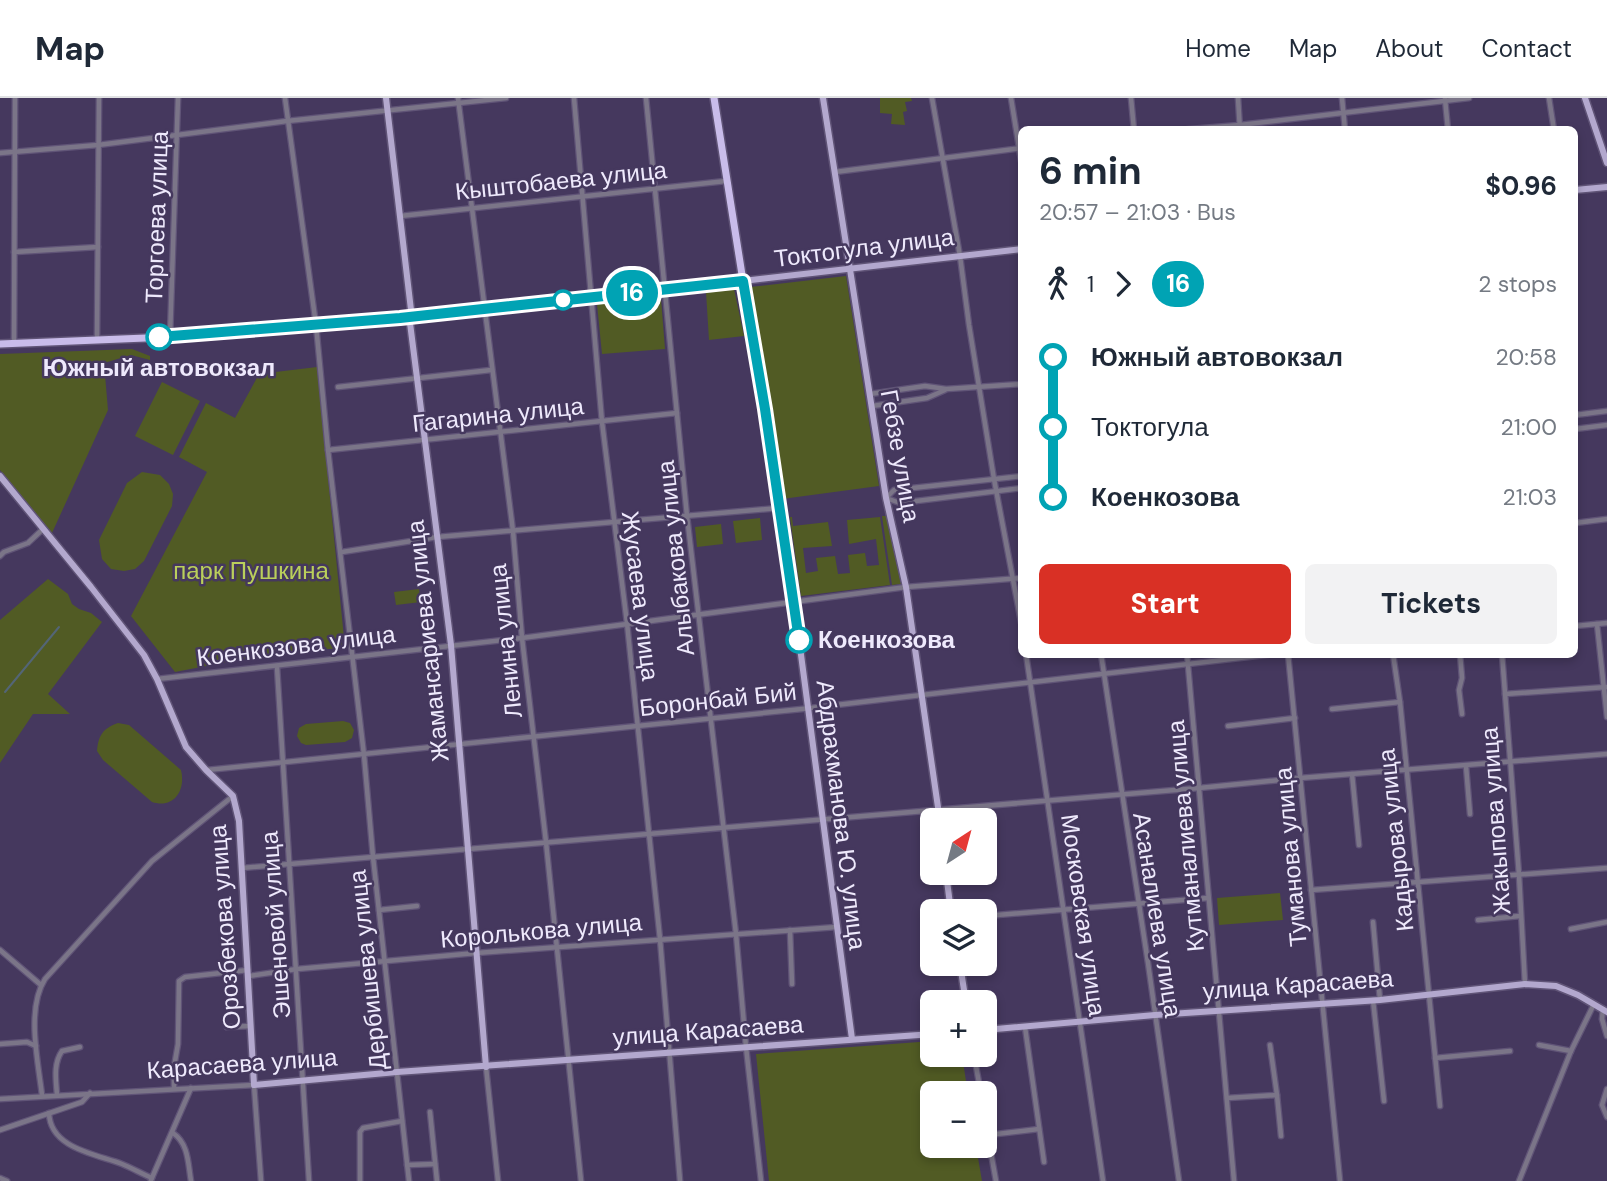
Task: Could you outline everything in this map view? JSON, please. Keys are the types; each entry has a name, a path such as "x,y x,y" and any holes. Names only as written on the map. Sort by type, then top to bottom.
{"highway":[{"name":"Абдрахманова Ю. улица","path":"714,98 743,281"},
{"name":"Токтогула улица","path":"0,344 170,337 316,325 743,281"}],"main road":[{"name":"Жамансариева улица","path":"386,98 424,439 451,645 486,1067"},
{"name":"Гебзе улица","path":"822,98 886,498 906,587 938,808"},
{"path":"1585,98 1607,163"},
{"path":"1578,190 1607,187"},
{"name":"Токтогула улица","path":"743,281 1018,249"},
{"name":"Абдрахманова Ю. улица","path":"743,281 794,602 852,1039"},
{"path":"0,476 144,655 186,747 233,796"},
{"name":"Орозбекова улица","path":"233,796 239,821 254,1085"},
{"name":"улица Карасаева","path":"997,1029 1322,1002 1376,1000 1525,984 1556,986 1605,1011"},
{"name":"улица Карасаева","path":"486,1067 920,1035"},
{"name":"Карасаева улица","path":"254,1085 486,1067"}],"street":[{"path":"14,343 15,98"},
{"path":"97,338 99,98"},
{"name":"Торгоева улица","path":"170,337 178,98"},
{"path":"285,98 316,325 351,657"},
{"path":"0,153 98,145 287,121 387,112 458,101 506,98"},
{"name":"Жусаева улица","path":"574,98 602,422 627,623 660,939 680,1181"},
{"name":"Алыбакова улица","path":"646,98 675,413 712,719 761,1181"},
{"path":"932,98 960,256 994,479 1018,602"},
{"path":"1011,98 1018,138"},
{"path":"1131,98 1134,126"},
{"path":"1238,98 1240,126"},
{"path":"1342,98 1345,126"},
{"path":"1247,126 1468,98"},
{"path":"1549,98 1553,126"},
{"path":"1445,99 1448,126"},
{"name":"Ленина улица","path":"458,101 513,531 522,638 581,1181"},
{"path":"835,172 1018,149"},
{"name":"Кыштобаева улица","path":"400,216 726,181"},
{"path":"14,253 98,247"},
{"path":"338,387 491,370"},
{"path":"869,394 925,386 946,389 1018,384"},
{"path":"871,406 927,398 946,389"},
{"path":"1578,415 1607,411"},
{"name":"Гагарина улица","path":"328,450 675,413"},
{"path":"1578,429 1607,425"},
{"path":"1018,476 894,490 886,498 900,503 1018,488"},
{"path":"341,552 437,537 780,508"},
{"path":"1578,523 1607,519"},
{"path":"0,556 28,543 44,529"},
{"name":"Коенкозова улица","path":"157,679 522,638 906,587 1018,578"},
{"path":"1578,626 1607,623"},
{"path":"1597,624 1606,687 1607,717"},
{"name":"Дербишева улица","path":"351,657 364,755 409,1181"},
{"name":"Московская улица","path":"1028,658 1103,1181"},
{"name":"Асаналиева улица","path":"1102,658 1179,1181"},
{"name":"Кутманалиева улица","path":"1187,658 1234,1181"},
{"name":"Боронбай Бий","path":"206,770 712,719 1246,658"},
{"name":"Туманова улица","path":"1288,658 1340,1181"},
{"name":"Кадырова улица","path":"1394,658 1401,702 1440,1106"},
{"path":"1460,658 1462,678 1459,690 1462,714"},
{"name":"Жакыпова улица","path":"1502,658 1525,984"},
{"name":"Эшеновой улица","path":"277,667 309,1181"},
{"path":"1505,694 1606,687"},
{"path":"1332,709 1401,702"},
{"path":"1228,726 1295,718"},
{"path":"963,808 1607,754"},
{"path":"1466,766 1469,814"},
{"path":"1352,774 1359,845"},
{"path":"42,1096 35,1010 41,985 152,861 233,796"},
{"path":"242,868 920,812"},
{"path":"1311,890 1607,869"},
{"path":"997,915 1208,898"},
{"path":"379,910 417,906"},
{"path":"1478,920 1520,916"},
{"path":"1373,922 1384,1101"},
{"path":"1571,929 1607,922"},
{"name":"Королькова улица","path":"174,1088 179,981 185,977 837,927"},
{"path":"790,930 792,984"},
{"path":"0,950 41,985"},
{"path":"1519,1181 1571,1051 1594,1004"},
{"path":"1605,1011 1602,1020 1607,1036"},
{"path":"228,1027 251,1026"},
{"path":"1025,1027 1044,1162"},
{"path":"0,1044 27,1042 37,1046"},
{"path":"1270,1045 1281,1136"},
{"path":"1539,1045 1571,1051"},
{"path":"57,1095 55,1072 59,1055 62,1051 80,1048"},
{"path":"1435,1058 1510,1051"},
{"name":"Жамансариева улица","path":"486,1067 498,1181"},
{"name":"Карасаева улица","path":"0,1099 254,1085"},
{"name":"Орозбекова улица","path":"254,1085 261,1181"},
{"path":"49,1113 55,1134 81,1151 124,1165 152,1180 191,1088"},
{"path":"1607,1089 1602,1105 1607,1117"},
{"path":"0,1129 82,1102 90,1093"},
{"path":"1227,1098 1277,1095"},
{"path":"430,1112 437,1181"},
{"path":"360,1181 360,1132 363,1128 402,1121"},
{"path":"997,1134 1039,1129"},
{"path":"173,1133 185,1145 191,1181"},
{"path":"992,1158 996,1181"},
{"path":"407,1165 435,1164"},
{"path":"0,1178 7,1181"}],"green space":[{"path":"880,98 911,98 912,101 905,102 905,125 891,124 892,114 880,113"},
{"path":"846,276 879,486 782,499 750,287"},
{"path":"734,289 744,336 709,340 706,292"},
{"path":"661,299 665,349 602,354 597,304"},
{"path":"132,349 150,356 150,360 131,355 104,363 108,410 52,533 0,470 0,354"},
{"name":"парк Пушкина","path":"317,367 345,648 280,652 175,672 131,616 207,472 179,457 206,403 235,418 259,374"},
{"path":"162,382 200,401 173,455 135,436"},
{"path":"142,472 160,475 169,484 173,494 172,506 144,561 135,569 111,569 102,559 99,540 127,483"},
{"path":"882,516 886,516 901,584 892,585"},
{"path":"788,517 799,596 785,518"},
{"path":"790,517 793,526 828,522 832,546 803,548 806,573 818,571 816,558 835,556 838,574 850,573 848,555 865,553 867,566 879,565 876,539 849,544 847,520 880,517 890,585 801,596"},
{"path":"760,518 762,540 736,543 733,521"},
{"path":"721,524 723,544 697,547 695,527"},
{"path":"48,579 68,594 72,604 102,622 48,694 70,714 33,714 0,763 0,620"},
{"path":"419,589 421,602 396,605 394,592"},
{"path":"343,721 350,723 354,730 352,738 345,742 306,745 301,743 297,736 299,728 306,724"},
{"path":"118,723 129,725 181,770 180,791 172,800 167,803 152,802 103,760 97,751 100,737 105,730"},
{"path":"1280,893 1283,920 1219,925 1217,898"},
{"path":"920,1042 920,1067 964,1067 966,1081 920,1081 920,1158 978,1158 982,1181 769,1181 756,1054"}],"waterway":[{"path":"5,692 59,627"}],"bus line":[{"name":"16","path":"159,337 400,318 743,281 799,640"}],"place":[{"name":"Южный автовокзал","path":"159,337"},
{"name":"Коенкозова","path":"799,640"}]}
